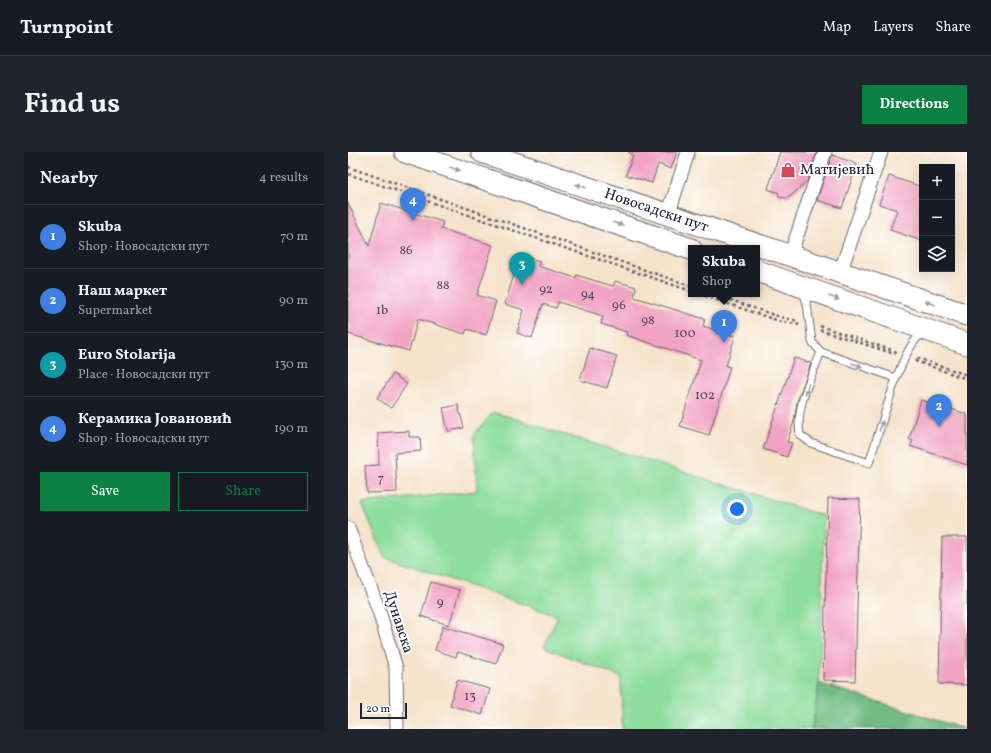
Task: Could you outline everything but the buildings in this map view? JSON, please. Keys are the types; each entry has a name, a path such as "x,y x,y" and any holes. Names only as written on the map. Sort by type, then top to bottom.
{"main road":[{"name":"Новосадски пут","path":"405,152 688,248"},
{"name":"Новосадски пут","path":"491,154 757,245"},
{"name":"Новосадски пут","path":"760,246 967,315"},
{"path":"760,272 967,344"}],"street":[{"path":"668,215 688,152"},
{"path":"790,256 825,152"},
{"path":"840,273 882,152"},
{"name":"Дунавска","path":"348,528 379,611 396,668 397,729"}],"lane":[{"path":"802,287 807,304 812,342 821,352 896,378"},
{"path":"821,352 800,410 798,422 800,434 811,442 868,463 896,378 905,356 916,338 925,330"}],"path":[{"path":"348,167 688,285"},
{"path":"348,174 688,290"},
{"path":"708,297 779,321 810,325"},
{"path":"722,297 780,317 810,325 967,375"},
{"path":"905,356 967,378"}],"green space":[{"path":"493,412 824,516 819,683 812,729 622,729 621,677 544,647 558,616 384,557 362,503 477,491 474,435"},
{"path":"819,683 965,729 812,729"}],"place":[{"name":"Матијевић","path":"788,170"},
{"name":"Керамика Јовановић","path":"413,221"},
{"name":"Euro Stolarija","path":"522,285"},
{"name":"Skuba","path":"724,343"},
{"name":"Наш маркет","path":"939,427"}]}
